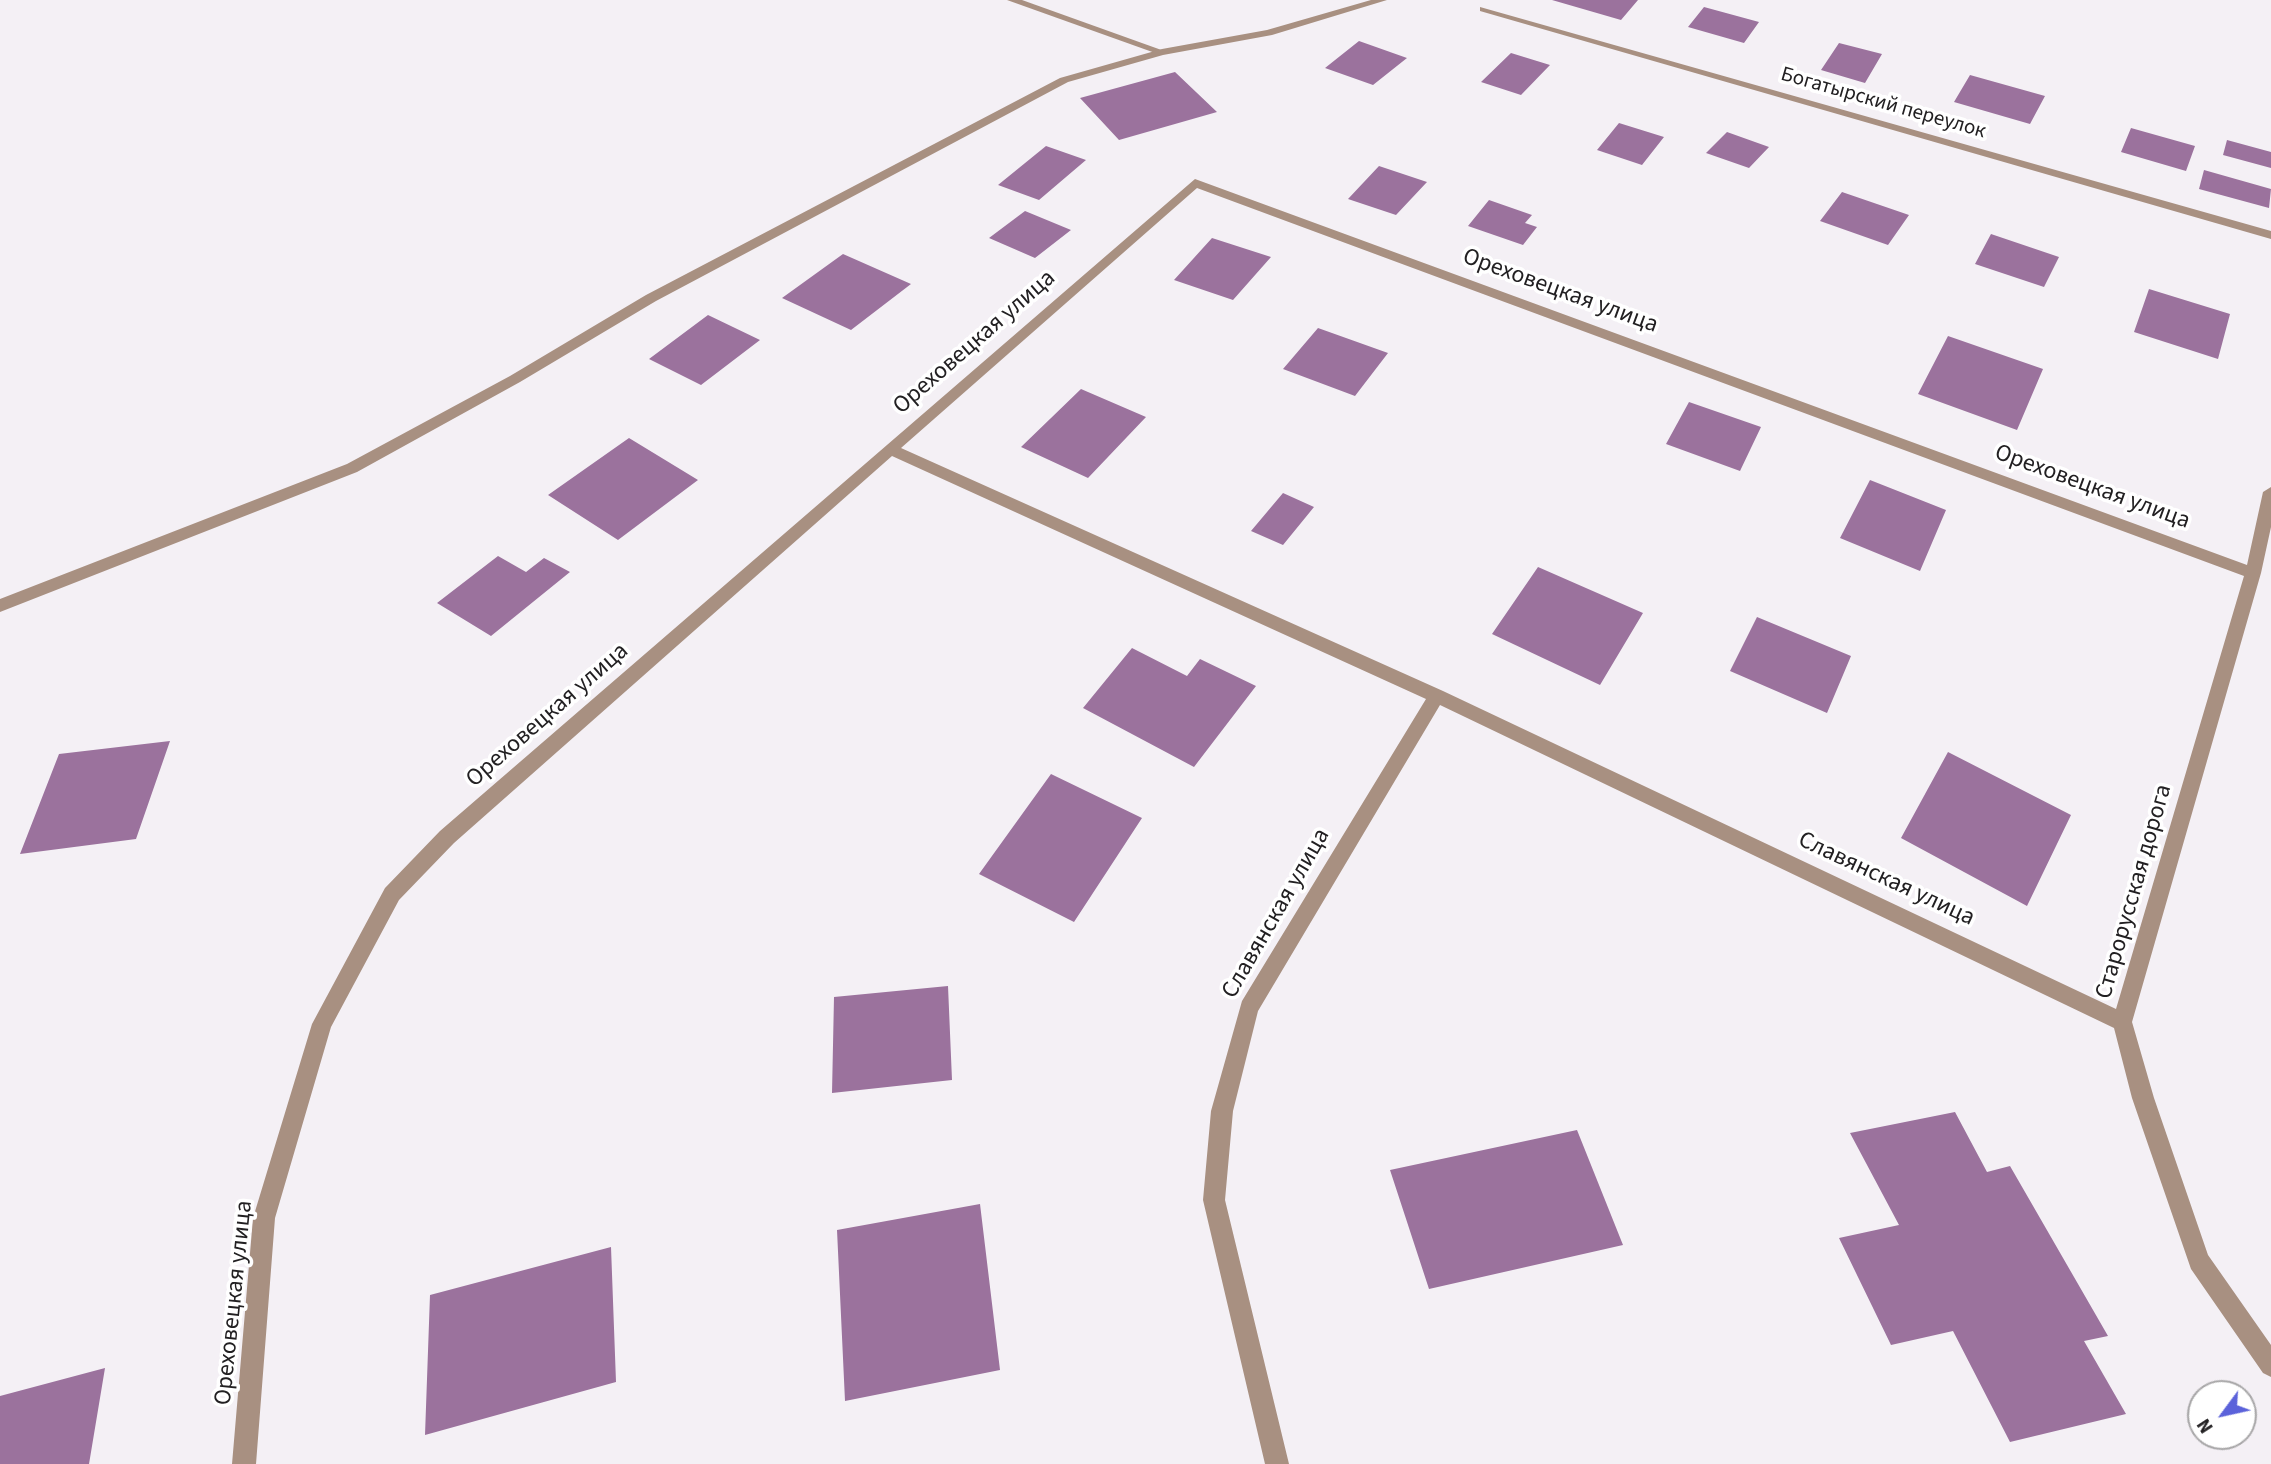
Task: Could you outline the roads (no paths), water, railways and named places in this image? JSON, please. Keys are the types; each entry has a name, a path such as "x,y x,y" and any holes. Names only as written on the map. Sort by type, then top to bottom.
{"street":[{"path":"1012,0 1162,52"},
{"path":"0,606 352,468 515,379 651,298 1065,79 1162,52 1268,33 1382,0"},
{"name":"Богатырский переулок","path":"1484,9 2271,235"},
{"name":"Ореховецкая улица","path":"244,1464 264,1218 322,1024 392,894 447,837 1195,183 2253,573"},
{"name":"Славянская улица","path":"890,449 1437,696 2122,1022"},
{"name":"Старорусская дорога","path":"2271,492 2253,573 2122,1022 2143,1098 2199,1261 2271,1365"},
{"name":"Славянская улица","path":"1277,1464 1214,1200 1222,1111 1249,1008 1437,696"}]}
